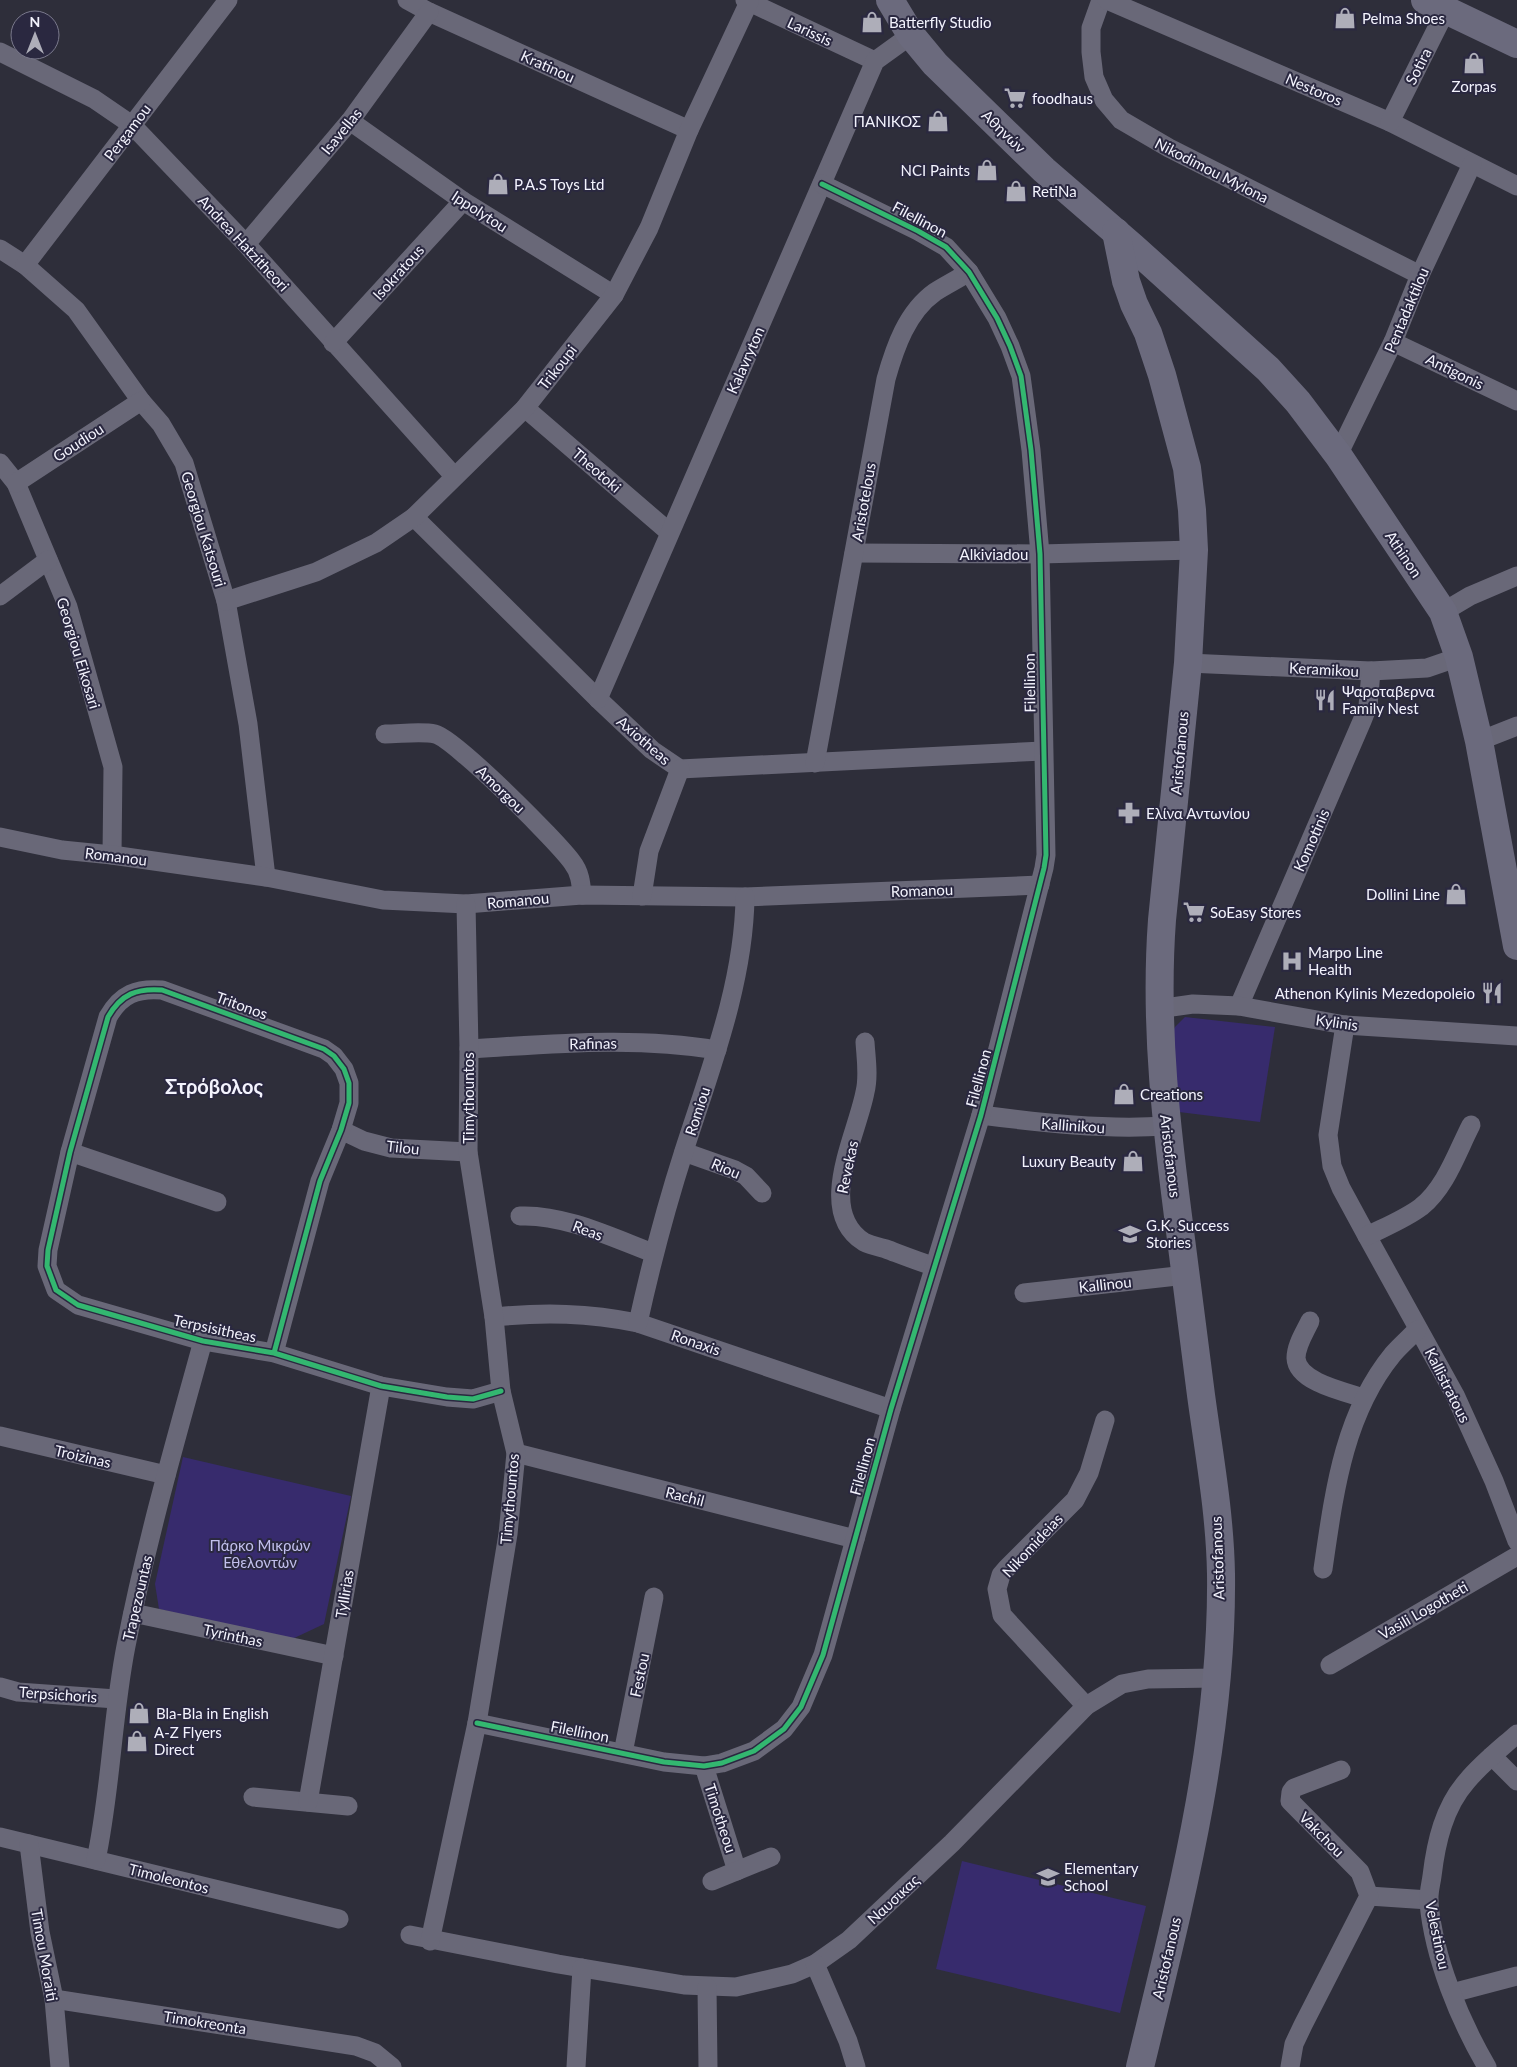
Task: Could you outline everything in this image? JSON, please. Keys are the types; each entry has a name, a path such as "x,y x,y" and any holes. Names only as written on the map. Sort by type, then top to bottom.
{"street":[{"name":"Kratinou","path":"407,0 689,130"},
{"name":"Αθηνών","path":"890,0 911,35 935,64 1044,170 1125,239"},
{"name":"Nikodimou Mylona","path":"1101,0 1091,28 1094,77 1104,100 1121,120 1169,148 1420,276"},
{"name":"Nestoros","path":"1107,0 1390,122 1517,186"},
{"name":"Pergamou","path":"25,265 225,1"},
{"name":"Larissis","path":"747,1 875,61"},
{"name":"Trikoupi","path":"226,601 316,572 376,543 414,518 454,476 525,408 614,295 649,228 689,130 747,1"},
{"path":"1436,5 1517,44"},
{"name":"Sotira","path":"1390,122 1436,5"},
{"name":"Isavellas","path":"246,244 350,121 430,12"},
{"path":"875,61 911,35"},
{"name":"Andrea Hatzitheori","path":"0,52 94,99 132,125 246,244 454,476"},
{"name":"Kalavryton","path":"598,699 875,61"},
{"name":"Ippolytou","path":"350,121 463,201 614,295"},
{"name":"Pentadaktilou","path":"1338,454 1393,342 1420,276 1472,164"},
{"name":"Filellinon","path":"477,1723 664,1762 704,1766 722,1763 754,1751 784,1729 801,1707 823,1655 890,1409 981,1115 1040,885 1046,854 1042,751 1040,554 1031,450 1022,376 997,318 969,272 946,247 918,231 822,184"},
{"name":"Isokratous","path":"333,343 463,201"},
{"name":"Aristofanous","path":"1125,239 1140,278 1148,333 1162,375 1186,468 1192,510 1194,550 1188,662 1162,920 1158,1009 1166,1126 1213,1478 1221,1573 1217,1678 1199,1803 1176,1918 1140,2067"},
{"name":"Athinon","path":"1125,239 1268,369 1298,402 1338,454 1443,612 1459,657 1510,871 1517,946"},
{"name":"Georgiou Katsouri","path":"0,249 25,265 76,310 141,401 161,424 184,464 226,601 248,724 266,877"},
{"name":"Aristotelous","path":"815,763 886,379 896,346 909,320 934,294 969,272"},
{"name":"Antigonis","path":"1393,342 1517,401"},
{"name":"Goudiou","path":"16,483 141,401"},
{"name":"Theotoki","path":"525,408 669,532"},
{"name":"Georgiou Eikosari","path":"0,463 16,483 68,607 113,767 112,854"},
{"name":"Axiotheas","path":"414,518 598,699 652,750 680,770 1042,751"},
{"name":"Alkiviadou","path":"854,553 1040,554 1194,550"},
{"path":"0,596 48,560"},
{"path":"1443,612 1470,596 1517,576"},
{"name":"Keramikou","path":"1188,662 1371,671 1427,668 1459,657"},
{"name":"Komotinis","path":"1239,1006 1368,706 1371,671"},
{"path":"1478,741 1517,726"},
{"name":"Amorgou","path":"385,734 436,734 461,750 498,785 572,862 580,876 582,895"},
{"path":"642,896 649,851 680,770"},
{"name":"Romanou","path":"0,837 62,850 112,854 266,877 383,900 466,904 582,895 745,897 1040,885"},
{"name":"Romiou","path":"638,1323 653,1254 717,1050 743,942 745,897"},
{"name":"Timythountos","path":"430,1940 477,1723 508,1534 516,1453 501,1391 494,1317 468,1152 466,904"},
{"name":"Tritonos","path":"51,1280 47,1266 48,1250 70,1152 108,1017 114,1007 127,995 136,990 162,990 311,1043 334,1056 344,1069 349,1083 348,1103 341,1130 320,1181 274,1353"},
{"name":"Kylinis","path":"1158,1009 1193,1004 1239,1006 1345,1025 1517,1036"},
{"name":"Kallistratous","path":"1345,1025 1328,1135 1332,1166 1341,1188 1418,1330 1436,1357 1455,1395 1494,1481 1517,1541"},
{"name":"Rafinas","path":"468,1049 594,1042 687,1045 717,1050"},
{"name":"Revekas","path":"865,1042 866,1091 842,1177 840,1200 843,1216 850,1229 865,1242 933,1266"},
{"name":"Kallinikou","path":"981,1115 1061,1125 1130,1128 1166,1126"},
{"path":"1367,1236 1411,1214 1434,1194 1471,1125"},
{"name":"Tilou","path":"341,1130 364,1140 391,1148 468,1152"},
{"path":"70,1152 217,1202"},
{"name":"Riou","path":"684,1152 735,1170 746,1176 762,1194"},
{"name":"Reas","path":"520,1216 538,1215 568,1222 653,1254"},
{"name":"Kallinou","path":"1024,1293 1186,1275"},
{"name":"Terpsisitheas","path":"51,1280 56,1290 78,1305 202,1341 274,1353 381,1386 447,1397 473,1399 501,1391"},
{"name":"Ronaxis","path":"494,1317 532,1313 567,1313 600,1316 638,1323 890,1409"},
{"path":"1310,1321 1296,1358 1304,1374 1313,1380 1364,1398"},
{"path":"1322,1569 1333,1500 1348,1438 1364,1398 1377,1375 1394,1353 1418,1330"},
{"name":"Trapezountas","path":"96,1860 104,1820 116,1698 133,1613 166,1475 202,1341"},
{"name":"Tyllirias","path":"308,1802 381,1386"},
{"name":"Nikomideias","path":"1086,1706 1002,1615 997,1589 1002,1575 1007,1568 1078,1495 1089,1473 1105,1420"},
{"name":"Troizinas","path":"0,1436 166,1475"},
{"name":"Rachil","path":"516,1453 855,1540"},
{"name":"Vasili Logotheti","path":"1330,1665 1517,1556"},
{"name":"Festou","path":"623,1753 654,1597"},
{"name":"Tyrinthas","path":"133,1613 334,1656"},
{"name":"Ναυσικας","path":"410,1935 512,1956 707,1987 748,1985 792,1974 815,1964 849,1940 952,1843 1086,1706 1122,1684 1130,1682 1156,1678 1217,1678"},
{"name":"Terpsichoris","path":"0,1687 18,1692 116,1698"},
{"name":"Velestinou","path":"1487,2067 1474,2045 1452,1994 1432,1924 1429,1900 1440,1831 1447,1815 1466,1782 1517,1734"},
{"path":"1492,1756 1517,1781"},
{"name":"Timotheou","path":"704,1766 738,1871"},
{"name":"Vakchou","path":"1341,1770 1294,1788 1291,1792 1290,1802 1360,1872 1369,1896"},
{"path":"253,1797 348,1806"},
{"name":"Timoleontos","path":"0,1837 339,1919"},
{"name":"Timou Moraiti","path":"28,1844 40,1932 54,1999 60,2067"},
{"name":"Timotheou","path":"712,1881 771,1857"},
{"path":"1290,2067 1294,2044 1369,1896 1429,1900"},
{"path":"815,1964 848,2041 856,2067"},
{"path":"576,2067 582,1968"},
{"path":"1452,1994 1517,1976"},
{"path":"707,1987 708,2067"},
{"name":"Timokreonta","path":"54,1999 356,2046 375,2054 392,2067"}],"green space":[{"path":"1185,1017 1275,1027 1260,1122 1179,1112 1171,1035 1175,1027"},
{"name":"Πάρκο Μικρών Εθελοντών","path":"183,1457 351,1496 324,1624 290,1640 159,1609 155,1584"},
{"path":"962,1861 1146,1906 1120,2013 936,1969"}],"cycle path":[{"path":"477,1723 664,1762 704,1766 722,1763 754,1751 784,1729 801,1707 823,1655 891,1409 981,1115 1044,868 1046,855 1040,554 1031,450 1021,376 997,318 969,272 946,247 918,231 822,184"},
{"path":"274,1353 320,1181 341,1130 349,1103 349,1083 344,1069 334,1056 324,1049 162,990 145,990 130,994 118,1003 108,1017 70,1152 48,1250 47,1266 56,1290 78,1305 203,1341 274,1353 381,1386 447,1397 473,1399 501,1391"}],"place":[{"name":"Pelma Shoes","path":"1345,18"},
{"name":"Batterfly Studio","path":"872,22"},
{"name":"Zorpas","path":"1474,63"},
{"name":"foodhaus","path":"1015,98"},
{"name":"ΠΑΝΙΚΟΣ","path":"938,121"},
{"name":"NCI Paints","path":"987,170"},
{"name":"P.A.S Toys Ltd","path":"498,184"},
{"name":"RetiNa","path":"1016,191"},
{"name":"Ψαροταβερνα Family Nest","path":"1325,700"},
{"name":"Ελίνα Αντωνίου","path":"1129,813"},
{"name":"Dollini Line","path":"1456,894"},
{"name":"SoEasy Stores","path":"1194,912"},
{"name":"Marpo Line Health","path":"1292,961"},
{"name":"Athenon Kylinis Mezedopoleio","path":"1492,993"},
{"name":"Creations","path":"1124,1094"},
{"name":"Luxury Beauty","path":"1133,1161"},
{"name":"G.K. Success Stories","path":"1130,1234"},
{"name":"Bla-Bla in English","path":"139,1713"},
{"name":"A-Z Flyers Direct","path":"137,1741"},
{"name":"Elementary School","path":"1048,1877"}],"district":[{"name":"Στρόβολος","path":"214,1086"}]}
